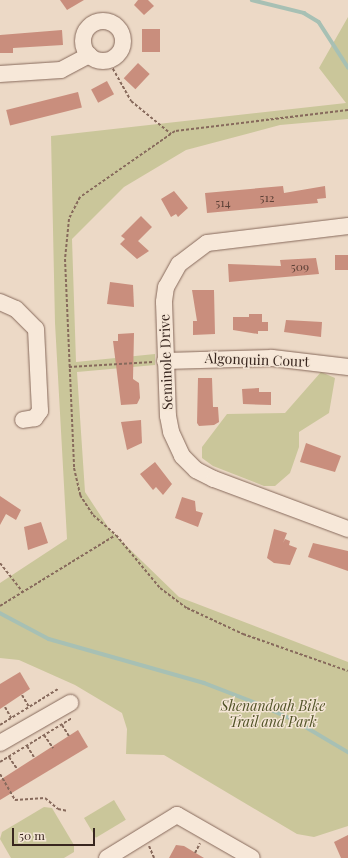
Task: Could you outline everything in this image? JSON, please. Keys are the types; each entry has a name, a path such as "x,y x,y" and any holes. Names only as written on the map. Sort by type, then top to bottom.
{"street":[{"path":"0,74 61,70 89,55 108,60 117,55 123,41 117,27 111,23 96,22 89,27 83,41 89,55"},
{"name":"Seminole Drive","path":"348,226 207,243 188,254 172,274 164,294 165,361 171,432 190,464 220,482 348,529"},
{"path":"0,302 16,309 36,329 40,411 35,418 22,420"},
{"name":"Algonquin Court","path":"165,361 272,358 348,367"},
{"path":"0,743 72,710"},
{"path":"107,858 177,815 252,858"}],"path":[{"path":"108,60 131,101 171,134"},
{"path":"69,367 165,361"},
{"path":"0,606 116,535"},
{"path":"0,563 23,592"},
{"path":"0,725 58,689"},
{"path":"22,694 29,707"},
{"path":"4,707 11,718"},
{"path":"0,762 62,725 72,710"},
{"path":"62,725 69,736"},
{"path":"44,735 53,748"},
{"path":"27,746 34,757"},
{"path":"9,757 17,769"},
{"path":"0,774 15,800 45,798 58,809 68,811"},
{"path":"194,853 203,839"},
{"path":"150,848 154,858"}],"green space":[{"name":"Shenandoah Bike Trail and Park","path":"348,17 348,119 280,125 186,150 124,187 72,239 76,362 155,354 155,365 77,372 85,492 110,530 179,597 348,662 348,826 314,837 297,834 164,755 126,754 127,729 122,713 75,685 19,660 0,658 0,583 67,539 55,323 51,136 346,103 319,68"},
{"path":"321,372 335,378 329,413 299,432 299,447 290,473 275,486 264,486 213,466 202,458 202,447 227,414 285,413"},
{"path":"114,800 126,820 96,838 84,818"},
{"path":"44,807 52,808 74,845 74,852 64,858 11,858 0,839 2,832"}],"building":[{"path":"60,0 84,0 67,10"},
{"path":"138,0 148,0 154,6 144,15 134,5"},
{"path":"142,29 160,29 160,52 142,52"},
{"path":"62,30 63,45 13,48 13,53 0,53 0,35"},
{"path":"138,63 150,74 135,89 124,78"},
{"path":"107,81 114,94 98,103 91,89"},
{"path":"78,92 82,108 10,125 6,110"},
{"path":"283,186 284,193 325,186 326,198 317,199 318,203 207,213 205,193"},
{"path":"174,191 188,208 178,217 176,214 171,217 161,199"},
{"path":"141,216 152,227 138,241 149,251 137,259 120,244 125,239 121,236"},
{"path":"335,255 348,255 348,270 335,270"},
{"path":"316,258 319,274 229,282 228,264 281,266 280,260"},
{"path":"110,282 133,285 134,307 107,304"},
{"path":"192,290 214,290 215,334 193,335 193,321 197,321"},
{"path":"249,314 262,314 262,322 268,322 268,331 258,331 258,334 233,330 233,317 249,317"},
{"path":"286,320 322,322 321,337 284,332"},
{"path":"134,333 133,379 139,383 140,398 137,404 121,405 113,341 118,341 118,334"},
{"path":"198,378 212,378 213,407 218,407 219,422 214,425 199,426 197,423"},
{"path":"259,388 259,392 271,392 271,405 243,404 242,389"},
{"path":"141,420 142,443 127,450 121,422"},
{"path":"306,443 341,456 335,472 300,462"},
{"path":"155,462 172,484 163,495 156,487 153,490 140,474"},
{"path":"0,496 21,510 16,520 6,514 0,525"},
{"path":"182,497 195,501 196,511 203,513 198,527 175,518"},
{"path":"41,522 48,543 28,550 24,527"},
{"path":"274,529 287,533 283,543 285,539 290,541 289,545 297,548 290,565 274,563 267,558"},
{"path":"313,543 348,551 348,571 308,557"},
{"path":"20,672 30,689 0,709 0,684"},
{"path":"78,730 88,747 0,800 0,780"},
{"path":"348,835 348,858 341,858 334,842"},
{"path":"176,845 184,846 204,858 169,858"}],"waterway":[{"path":"252,0 304,13 319,22 348,67"},
{"path":"0,613 49,639 204,683 256,703 294,720 348,752"}]}
